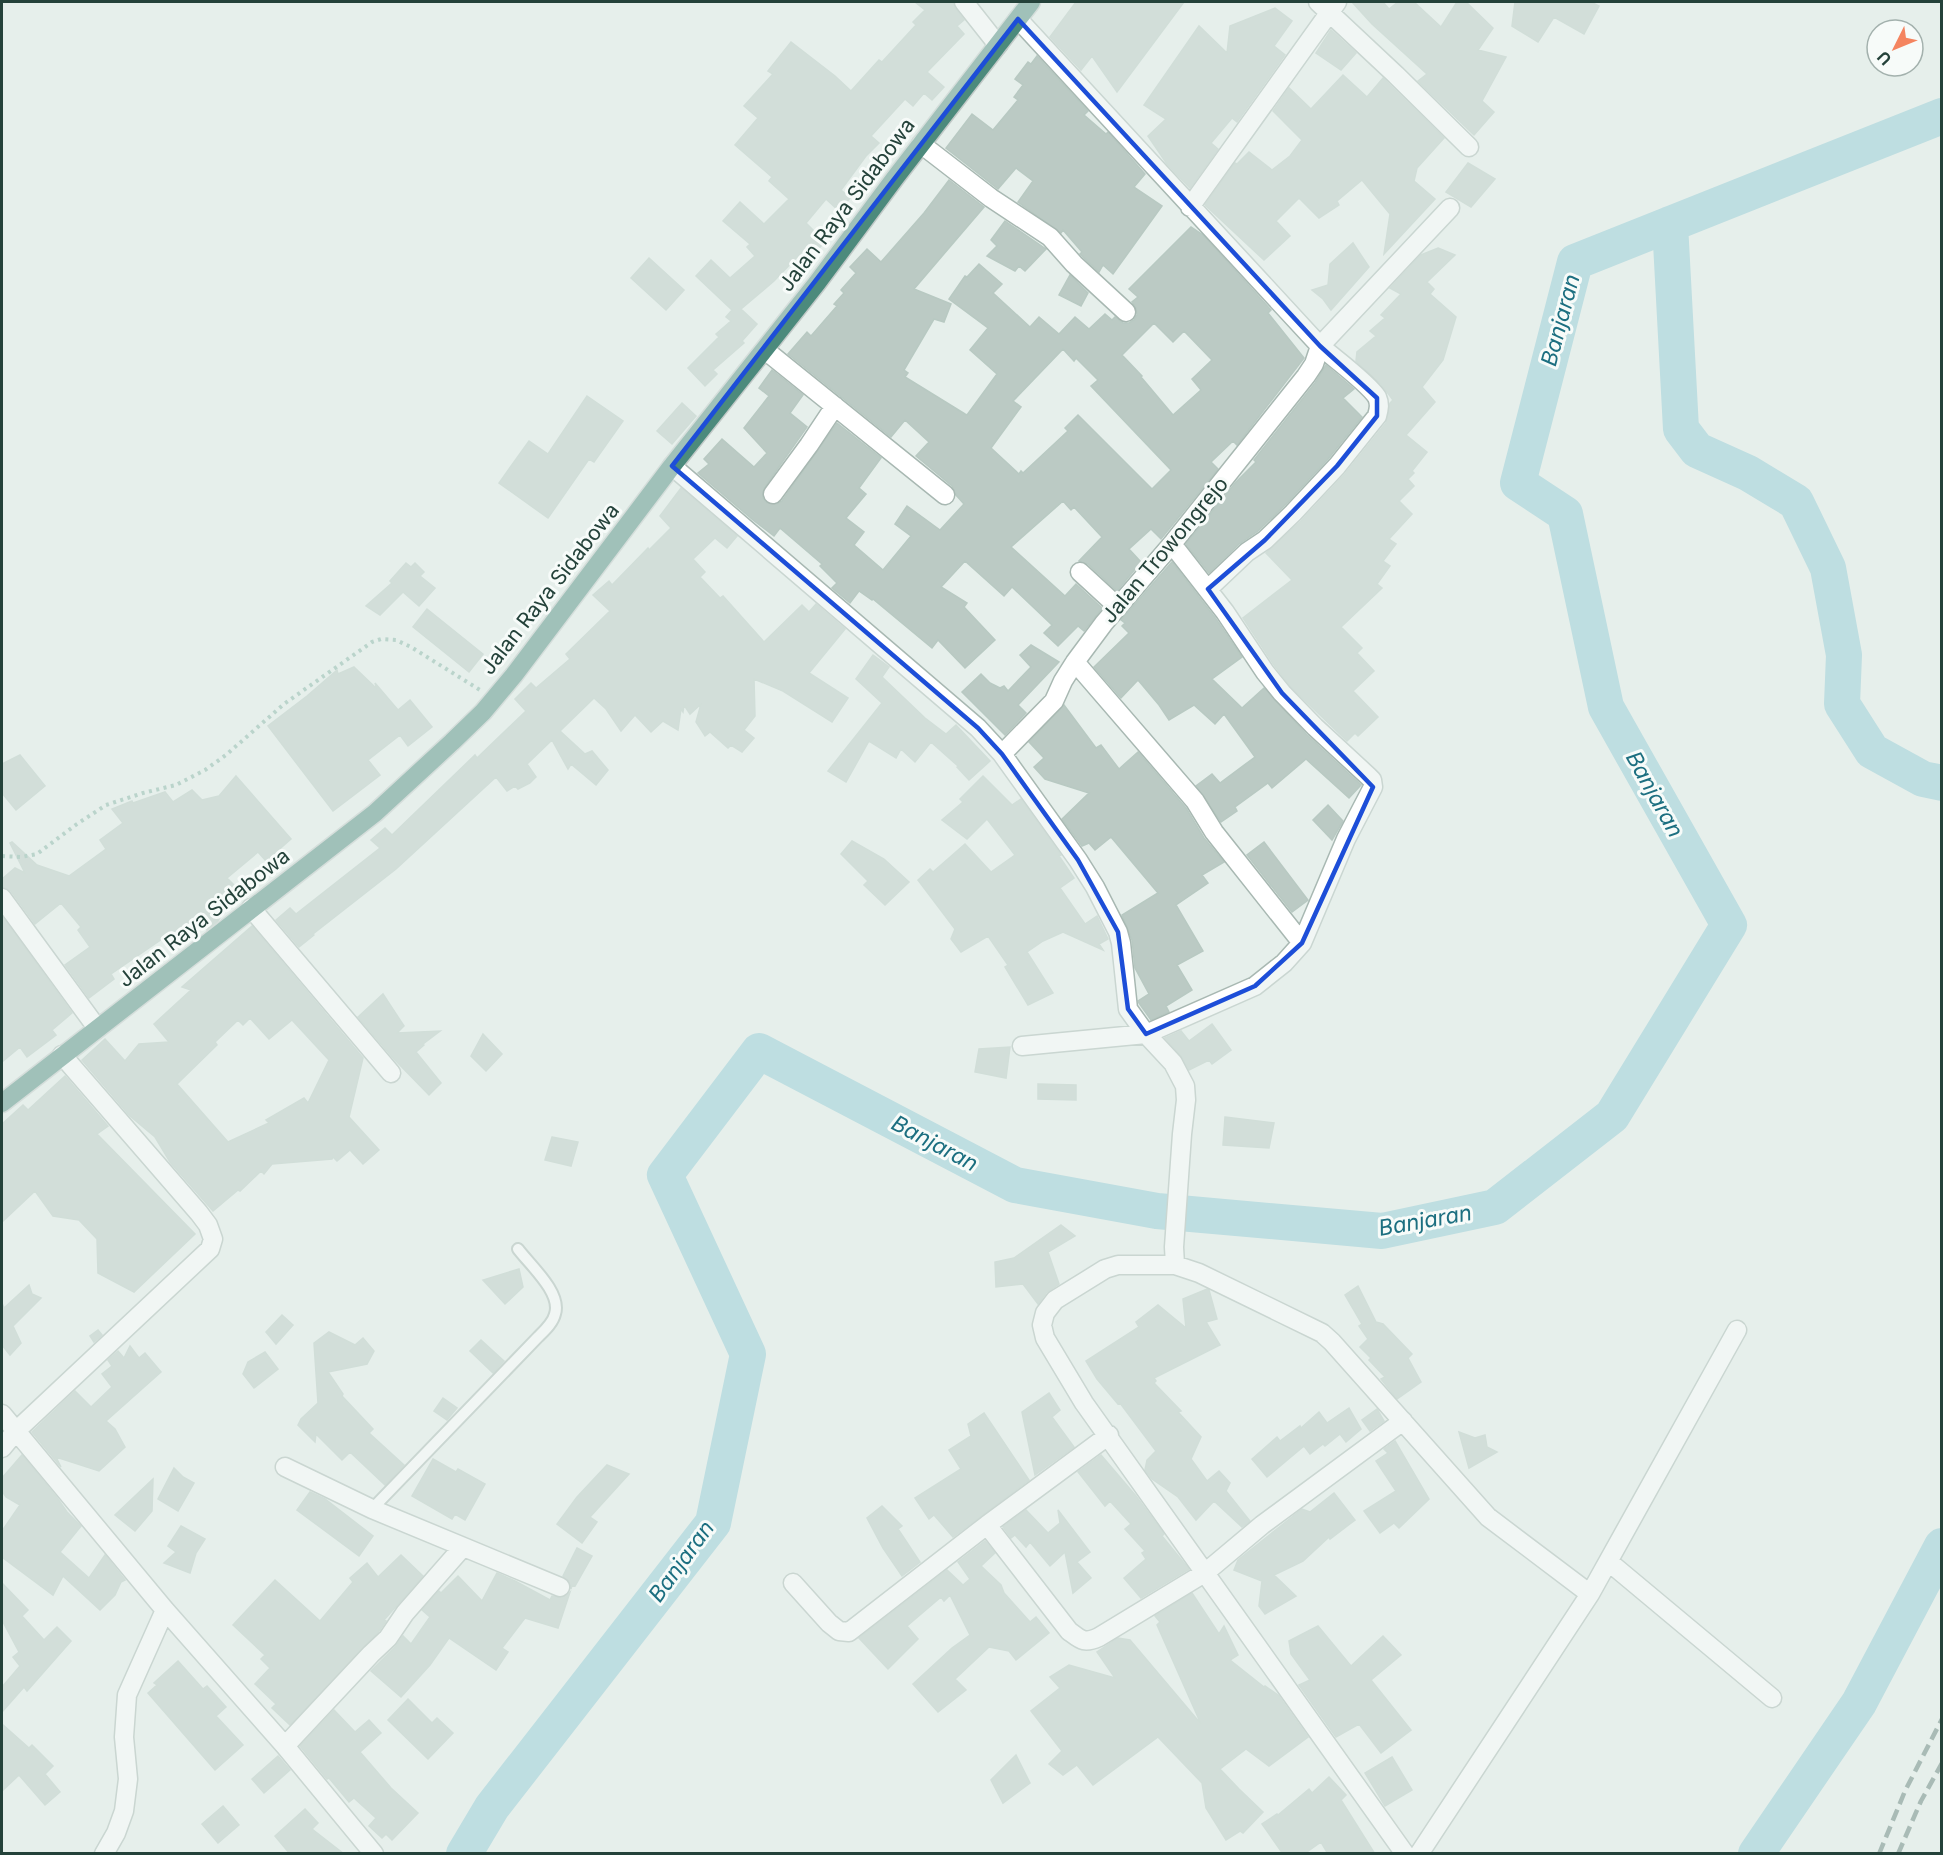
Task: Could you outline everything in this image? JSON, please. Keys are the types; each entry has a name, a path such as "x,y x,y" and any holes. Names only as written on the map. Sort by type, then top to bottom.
{"highway":[{"name":"Jalan Raya Sidabowa","path":"2,1103 388,803 494,699 1031,2"}],"street":[{"path":"964,2 998,45"},
{"path":"1190,207 1328,5 1468,147"},
{"path":"1018,20 1320,346 1370,389 1377,398 1380,407 1377,416 1337,466 1265,540 1247,552 1208,589"},
{"path":"921,144 991,198 1050,237 1074,264 1126,312"},
{"name":"Jalan Trowongrejo","path":"1002,754 1054,701 1075,662 1306,376 1314,364 1320,346 1450,208"},
{"path":"765,350 945,495"},
{"path":"772,494 835,406"},
{"path":"672,466 978,728 1002,754 1078,860 1118,932 1128,1009 1146,1034 1173,1063 1185,1086 1186,1100 1175,1256"},
{"path":"1022,1046 1146,1034 1255,986 1284,963 1302,942 1346,839 1373,787 1372,780 1282,693 1208,589 1172,544"},
{"path":"1080,572 1118,607"},
{"path":"1075,662 1195,801 1214,832 1302,942"},
{"path":"2,898 97,1028"},
{"path":"251,908 391,1073"},
{"path":"2,1448 16,1431 210,1249 213,1239 208,1225 199,1213 62,1055"},
{"path":"1405,1854 1109,1435 1084,1403 1046,1338 1042,1325 1045,1313 1055,1300 1105,1269 1175,1256 1199,1273 1322,1334 1332,1342 1488,1517 1590,1594"},
{"path":"1419,1854 1590,1594 1737,1330"},
{"path":"2,1414 165,1610 285,1746 374,1854"},
{"path":"987,1526 1069,1631 1084,1641 1090,1641 1099,1638 1206,1572 1262,1525 1403,1421"},
{"path":"793,1583 829,1623 839,1631 849,1632 1109,1435"},
{"path":"285,1467 372,1509 560,1587"},
{"path":"285,1746 370,1654 388,1638 405,1613 462,1548"},
{"path":"1609,1562 1772,1698"},
{"path":"104,1854 116,1833 124,1811 128,1779 124,1737 127,1695 165,1610"}],"lane":[{"path":"372,1509 538,1338 554,1318 556,1305 553,1294 518,1250"}],"path":[{"path":"2,856 21,857 37,854 106,805 176,785 205,770 226,755 284,704 361,649 381,639 396,640 411,647 494,699"}],"highlighted area":[{"path":"1018,19 1320,346 1377,398 1377,416 1337,466 1265,540 1208,589 1282,693 1373,787 1302,943 1255,986 1146,1034 1128,1009 1118,932 1078,860 1002,754 978,728 672,466"}],"building":[{"path":"915,2 953,2 964,20 957,26 964,34 927,72 944,87 932,100 924,93 913,106 905,99 871,136 879,143 866,156 841,190 850,198 839,211 826,199 806,223 825,242 809,258 802,252 774,281 741,309 757,324 742,341 744,343 713,370 717,374 705,386 688,368 719,337 716,334 731,321 726,317 732,310 696,276 711,260 730,278 755,256 747,247 750,244 723,221 740,202 764,224 789,199 769,181 772,177 735,145 758,118 744,106 773,74 768,71 791,42 851,91 879,60 882,62 916,25 913,22 925,10"},
{"path":"1076,2 1184,2 1117,92 1092,56 1081,70 1050,37"},
{"path":"1352,2 1383,2 1389,9 1398,2 1414,2 1441,27 1457,2 1466,2 1493,28 1478,50 1506,57 1482,101 1494,112 1474,135 1418,81 1427,74 1372,24"},
{"path":"1515,2 1591,2 1599,6 1584,34 1554,17 1538,42 1512,26"},
{"path":"1275,8 1292,21 1274,46 1285,55 1237,122 1232,118 1211,143 1218,149 1190,188 1167,164 1148,136 1166,119 1144,105 1199,26 1227,53 1230,26"},
{"path":"1331,30 1356,53 1341,70 1316,53"},
{"path":"1037,56 1088,111 1084,115 1106,134 1108,132 1145,174 1134,187 1162,206 1113,274 1103,265 1099,272 1080,254 1082,252 1063,230 1061,233 1018,202 1033,181 1016,168 998,189 946,148 972,114 993,130 1018,100 1014,97 1023,85 1015,79 1028,62 1031,64"},
{"path":"1343,75 1367,97 1383,78 1444,138 1417,168 1414,181 1435,199 1384,254 1390,214 1362,180 1337,201 1339,205 1319,218 1299,198 1276,221 1290,236 1264,260 1205,205 1235,163 1237,164 1249,152 1272,170 1290,156 1302,140 1273,111 1289,88 1311,109"},
{"path":"1468,163 1495,179 1471,207 1446,192"},
{"path":"949,180 984,207 914,289 951,304 944,322 934,319 904,370 908,373 905,377 967,415 997,374 970,350 988,328 949,299 965,276 967,277 979,264 1002,284 993,293 1030,327 1039,317 1059,334 1075,317 1089,329 1105,314 1112,320 1115,317 1123,323 1129,323 1137,315 1132,302 1138,297 1129,289 1191,227 1203,235 1271,310 1268,313 1304,358 1237,445 1233,441 1211,462 1218,469 1161,539 1151,529 1129,549 1141,562 1117,591 1088,564 1079,561 1102,537 1074,507 1071,510 1063,501 1011,547 1065,596 1076,584 1102,608 1084,631 1078,626 1058,646 1044,633 1052,625 1012,587 1004,596 965,561 941,587 967,603 964,607 995,640 965,668 938,640 932,648 873,599 859,591 850,603 832,588 837,583 820,566 822,564 780,528 774,536 698,473 709,464 704,459 722,439 754,467 767,453 744,428 769,396 759,388 772,370 803,395 790,413 807,427 764,488 763,498 767,503 777,504 782,501 837,423 881,458 859,488 866,494 846,518 864,532 854,545 883,570 911,536 895,524 907,506 940,530 964,504 952,486 916,456 929,442 905,420 891,437 788,354 807,332 811,336 837,306 834,304 844,293 841,290 856,273 850,267 867,249 881,262 924,213","holes":["1154,323 1173,342 1184,331 1212,360 1192,379 1201,390 1173,415 1122,355","1063,349 1074,361 1076,358 1098,380 1091,386 1171,470 1152,489 1078,415 1065,428 1068,431 1023,473 1021,471 1019,474 991,448 1021,407 1013,401"]},
{"path":"1005,221 1046,249 1025,271 1019,266 1015,271 987,256 997,246 991,240"},
{"path":"1353,243 1369,267 1331,310 1312,290 1328,285 1330,264"},
{"path":"1438,248 1455,255 1427,282 1434,289 1430,294 1456,317 1443,360 1422,387 1435,402 1406,435 1427,452 1408,479 1414,486 1399,501 1412,514 1389,539 1396,544 1383,561 1390,566 1377,584 1382,588 1341,627 1362,648 1357,653 1374,671 1353,691 1378,717 1358,736 1355,733 1347,741 1290,686 1243,618 1292,580 1266,553 1301,521 1345,474 1386,423 1390,403 1393,400 1381,384 1356,361 1357,352 1376,336 1370,331 1385,318 1381,315 1401,294 1390,288 1421,255"},
{"path":"649,258 684,290 666,310 631,278"},
{"path":"1070,275 1088,293 1081,306 1059,295"},
{"path":"1326,365 1354,389 1343,398 1362,417 1328,459 1285,505 1209,573 1186,544 1236,482 1256,462 1254,460 1315,383"},
{"path":"587,396 623,421 594,462 589,459 548,518 499,483 529,441 548,454"},
{"path":"682,403 696,416 672,444 657,431"},
{"path":"681,488 737,536 727,548 715,538 693,559 705,572 700,577 720,598 723,596 764,642 802,605 809,612 816,604 845,629 809,673 848,698 832,722 783,691 754,679 755,716 744,730 754,738 742,752 731,745 728,748 710,732 705,736 696,722 701,704 690,714 684,705 683,712 681,709 678,730 663,721 651,732 635,715 621,731 606,709 594,698 560,731 585,754 592,751 608,770 596,785 571,764 568,769 552,740 527,764 536,777 530,783 518,789 515,786 507,791 496,777 396,869 299,947 276,920 290,908 296,914 380,848 371,840 385,828 392,835 475,755 477,758 526,711 515,699 531,683 536,688 570,659 566,654 610,611 593,595 609,581 612,585 671,528 660,516"},
{"path":"1172,562 1242,657 1212,679 1242,708 1264,688 1307,735 1361,785 1349,798 1306,759 1272,788 1268,783 1235,807 1237,811 1221,822 1196,786 1212,774 1220,783 1255,757 1224,714 1215,724 1194,705 1169,720 1138,680 1121,698 1094,667 1129,633 1122,626 1125,623 1121,620"},
{"path":"406,563 411,567 415,563 424,572 420,576 435,588 419,606 403,592 380,615 366,606 392,583 390,581"},
{"path":"427,609 483,654 469,672 413,627"},
{"path":"1031,645 1059,662 1018,705 1026,713 1005,735 962,692 981,674 990,683 1000,688 1004,686 1008,691 1031,667 1020,655"},
{"path":"873,655 889,667 882,677 925,718 946,734 956,725 990,761 969,780 958,766 931,742 915,762 901,749 896,758 869,741 846,782 828,771 882,703 856,679"},
{"path":"354,667 377,689 375,683 398,710 410,700 432,727 408,746 400,735 368,760 380,775 333,811 268,726 337,670 338,674"},
{"path":"1064,705 1096,748 1101,745 1119,769 1138,752 1186,808 1204,838 1224,862 1202,875 1208,883 1176,905 1203,951 1177,965 1192,990 1166,1006 1169,1012 1151,1020 1138,1001 1149,994 1135,968 1132,940 1122,915 1158,893 1111,837 1095,850 1089,843 1082,846 1062,819 1089,793 1045,779 1034,767 1044,758 1029,742"},
{"path":"20,755 45,786 16,810 2,793 2,764"},
{"path":"236,776 291,839 266,861 258,852 227,878 238,889 215,909 222,914 218,921 207,930 197,919 173,946 168,935 111,974 114,979 89,998 65,965 90,947 78,930 81,927 61,903 35,924 11,891 2,887 2,879 15,868 25,873 10,843 12,842 37,865 69,876 106,849 100,840 123,823 112,809 165,792 173,802 192,790 202,800 219,796"},
{"path":"983,776 1012,805 1021,799 1061,855 1059,856 1074,878 1060,888 1085,924 1097,916 1108,939 1099,944 1103,950 1063,932 1043,941 1027,952 1053,993 1028,1005 1005,967 1008,965 988,936 961,952 951,939 955,929 918,880 930,869 933,872 965,844 991,872 1015,855 987,819 967,839 942,820 963,802 960,799"},
{"path":"1328,805 1343,821 1332,840 1313,820"},
{"path":"852,841 884,859 909,882 885,905 864,885 868,881 841,854"},
{"path":"1264,842 1308,900 1292,912 1247,855"},
{"path":"2,916 72,1013 52,1030 56,1035 27,1057 20,1047 2,1062"},
{"path":"252,926 363,1058 349,1117 379,1150 363,1164 350,1150 337,1161 333,1157 332,1159 272,1164 264,1174 261,1171 240,1191 238,1190 213,1211 170,1162 155,1137 130,1116 82,1060 105,1039 125,1061 139,1044 169,1042 154,1024 191,990 182,987","holes":["250,1018 269,1039 292,1020 329,1060 308,1103 304,1098 266,1120 269,1123 228,1142 177,1084 217,1045 215,1042 238,1020 243,1025"]},
{"path":"383,994 404,1026 397,1033 440,1031 416,1052 441,1083 429,1095 358,1017"},
{"path":"1212,1024 1231,1050 1212,1064 1209,1060 1189,1070 1181,1056 1165,1038 1181,1031 1189,1041"},
{"path":"483,1034 502,1054 486,1071 471,1056"},
{"path":"1010,1047 1006,1078 975,1072 979,1049"},
{"path":"65,1076 108,1126 97,1134 195,1234 134,1292 98,1273 97,1239 79,1220 53,1216 35,1191 2,1222 2,1124 23,1105 28,1110"},
{"path":"1038,1084 1076,1085 1076,1100 1038,1099"},
{"path":"1225,1117 1274,1123 1269,1148 1223,1145"},
{"path":"552,1137 578,1142 571,1166 545,1160"},
{"path":"1061,1225 1075,1236 1048,1252 1059,1284 1046,1293 1038,1304 1023,1284 996,1287 995,1262 1014,1258"},
{"path":"519,1269 523,1287 505,1304 483,1280"},
{"path":"29,1285 32,1294 41,1298 13,1326 21,1343 10,1355 2,1345 2,1303 4,1308"},
{"path":"1358,1286 1376,1322 1383,1324 1412,1354 1408,1358 1421,1382 1397,1399 1381,1379 1385,1377 1360,1347 1368,1339 1359,1326 1362,1324 1345,1295"},
{"path":"1207,1289 1217,1319 1206,1322 1220,1345 1154,1378 1156,1381 1154,1383 1181,1411 1178,1412 1201,1437 1191,1459 1207,1481 1219,1471 1230,1483 1226,1491 1250,1521 1242,1527 1214,1501 1196,1520 1178,1497 1152,1479 1145,1470 1147,1460 1156,1451 1120,1403 1118,1404 1097,1379 1086,1361 1139,1327 1136,1322 1158,1305 1186,1328 1183,1299"},
{"path":"282,1315 293,1325 276,1344 266,1332"},
{"path":"98,1330 102,1335 94,1342 90,1336"},
{"path":"329,1332 355,1345 363,1338 374,1351 367,1364 328,1372 343,1394 342,1396 373,1429 369,1433 404,1465 385,1485 350,1452 342,1460 316,1434 315,1442 298,1425 301,1419 318,1403 314,1343"},
{"path":"481,1340 504,1361 493,1373 470,1351"},
{"path":"130,1346 139,1358 145,1353 161,1372 106,1421 115,1429 125,1447 99,1471 56,1457 61,1467 32,1432 75,1391 91,1407 112,1387 102,1374 112,1366 108,1360 118,1351 124,1358"},
{"path":"265,1352 278,1369 254,1388 243,1374 248,1362"},
{"path":"1049,1393 1060,1410 1052,1417 1074,1447 1035,1475 1022,1412"},
{"path":"443,1398 457,1408 447,1420 434,1411"},
{"path":"1349,1408 1361,1429 1346,1442 1340,1434 1310,1454 1304,1446 1267,1477 1252,1459 1277,1437 1280,1441 1300,1426 1301,1428 1319,1412 1327,1423"},
{"path":"1377,1409 1384,1421 1370,1431 1362,1420"},
{"path":"984,1413 1029,1480 953,1537 934,1515 929,1519 915,1498 961,1469 949,1450 971,1436 968,1424"},
{"path":"1459,1432 1475,1438 1485,1435 1487,1447 1497,1452 1469,1468"},
{"path":"1395,1441 1429,1499 1399,1528 1394,1523 1380,1533 1364,1511 1396,1491 1376,1461 1388,1453 1384,1449"},
{"path":"22,1455 67,1512 81,1526 60,1552 89,1578 105,1555 125,1580 121,1582 115,1595 100,1610 63,1576 53,1595 2,1557 2,1531 20,1505 6,1497 2,1491 2,1478"},
{"path":"1101,1455 1136,1496 1164,1534 1162,1536 1189,1569 1141,1598 1124,1578 1146,1559 1142,1553 1145,1551 1125,1529 1131,1524 1110,1501 1105,1506 1078,1472"},
{"path":"433,1459 456,1472 458,1469 485,1484 465,1520 455,1514 452,1519 412,1496"},
{"path":"607,1465 629,1474 590,1517 597,1522 582,1543 557,1524 577,1497"},
{"path":"174,1468 194,1483 178,1511 158,1499"},
{"path":"153,1479 152,1511 135,1531 115,1515"},
{"path":"310,1492 325,1499 373,1536 359,1556 297,1510"},
{"path":"1334,1493 1355,1520 1330,1539 1329,1537 1303,1561 1274,1575 1296,1596 1265,1614 1259,1606 1262,1581 1234,1570 1238,1560 1302,1509 1310,1512"},
{"path":"882,1506 902,1526 898,1529 920,1562 902,1576 883,1548 867,1518"},
{"path":"1026,1510 1048,1533 1060,1523 1058,1510 1090,1552 1077,1562 1091,1578 1073,1593 1065,1552 1050,1566 1030,1542 1026,1547 1015,1535 1011,1538 1003,1527"},
{"path":"181,1526 205,1539 196,1553 190,1573 164,1563 176,1552 168,1546"},
{"path":"985,1541 995,1553 981,1566 1001,1585 1004,1593 1030,1622 1036,1617 1049,1633 1016,1660 1009,1651 989,1647 955,1679 966,1690 938,1712 913,1684 952,1648 970,1635 950,1595 944,1601 941,1597 907,1626 918,1639 888,1669 859,1638 947,1570 963,1585 970,1579 958,1562"},
{"path":"577,1548 592,1556 571,1589 569,1581 563,1576"},
{"path":"401,1555 423,1576 384,1620 386,1621 379,1631 290,1725 272,1708 276,1704 255,1684 270,1668 261,1659 265,1655 233,1625 275,1580 320,1621 353,1582 350,1578 367,1563 378,1577"},
{"path":"497,1573 550,1600 552,1596 562,1598 570,1592 558,1628 525,1618 502,1648 508,1652 496,1670 449,1638 430,1665 401,1697 371,1671 403,1636 411,1644 430,1617 422,1610 439,1591 441,1593 458,1576 482,1601"},
{"path":"2,1583 28,1610 22,1616 44,1640 57,1627 71,1641 27,1691 24,1687 2,1712 2,1687 20,1666 13,1657 19,1652 2,1620"},
{"path":"1192,1593 1219,1634 1224,1626 1238,1655 1230,1660 1278,1695 1308,1737 1269,1766 1246,1749 1220,1769 1263,1812 1243,1833 1240,1831 1226,1840 1206,1808 1202,1783 1158,1737 1093,1785 1077,1765 1063,1775 1049,1764 1062,1751 1031,1711 1060,1688 1050,1677 1069,1665 1115,1678 1097,1652 1118,1638 1130,1640 1201,1724 1157,1625 1160,1622 1155,1616"},
{"path":"1318,1626 1351,1666 1383,1636 1401,1655 1371,1680 1411,1730 1381,1753 1359,1724 1336,1737 1299,1685 1310,1680 1291,1654 1289,1641"},
{"path":"178,1661 203,1689 207,1686 226,1707 216,1716 243,1745 215,1770 148,1693 157,1685 154,1683"},
{"path":"408,1699 432,1723 437,1718 453,1733 428,1759 388,1720"},
{"path":"334,1710 355,1732 369,1720 381,1733 360,1752 391,1788 418,1813 392,1840 386,1834 382,1838 369,1826 376,1818 354,1798 349,1802 300,1746"},
{"path":"2,1724 29,1748 32,1745 53,1766 45,1774 60,1792 45,1805 19,1775 2,1791"},
{"path":"1016,1755 1030,1783 1003,1803 991,1780"},
{"path":"278,1756 290,1770 264,1793 252,1779"},
{"path":"1392,1757 1412,1790 1385,1806 1365,1773"},
{"path":"1329,1777 1346,1795 1341,1800 1375,1854 1328,1854 1321,1842 1304,1854 1283,1854 1262,1824 1278,1815 1309,1789 1312,1793"},
{"path":"223,1806 239,1825 218,1843 202,1824"},
{"path":"305,1809 318,1823 312,1829 344,1854 290,1854 275,1836"}],"waterway":[{"name":"Banjaran","path":"464,1854 492,1807 713,1523 748,1354 665,1175 759,1051 1015,1185 1157,1211 1382,1231 1495,1207 1612,1116 1729,925 1606,707 1565,514 1518,483 1575,262 1942,116"},
{"path":"1670,224 1681,429 1697,450 1748,473 1796,502 1828,568 1844,655 1842,704 1872,751 1923,779 1942,783"},
{"path":"1756,1854 1859,1703 1942,1546"}],"railway":[{"path":"1879,1854 1905,1791 1942,1719"},
{"path":"1898,1854 1921,1801 1942,1763"}]}
